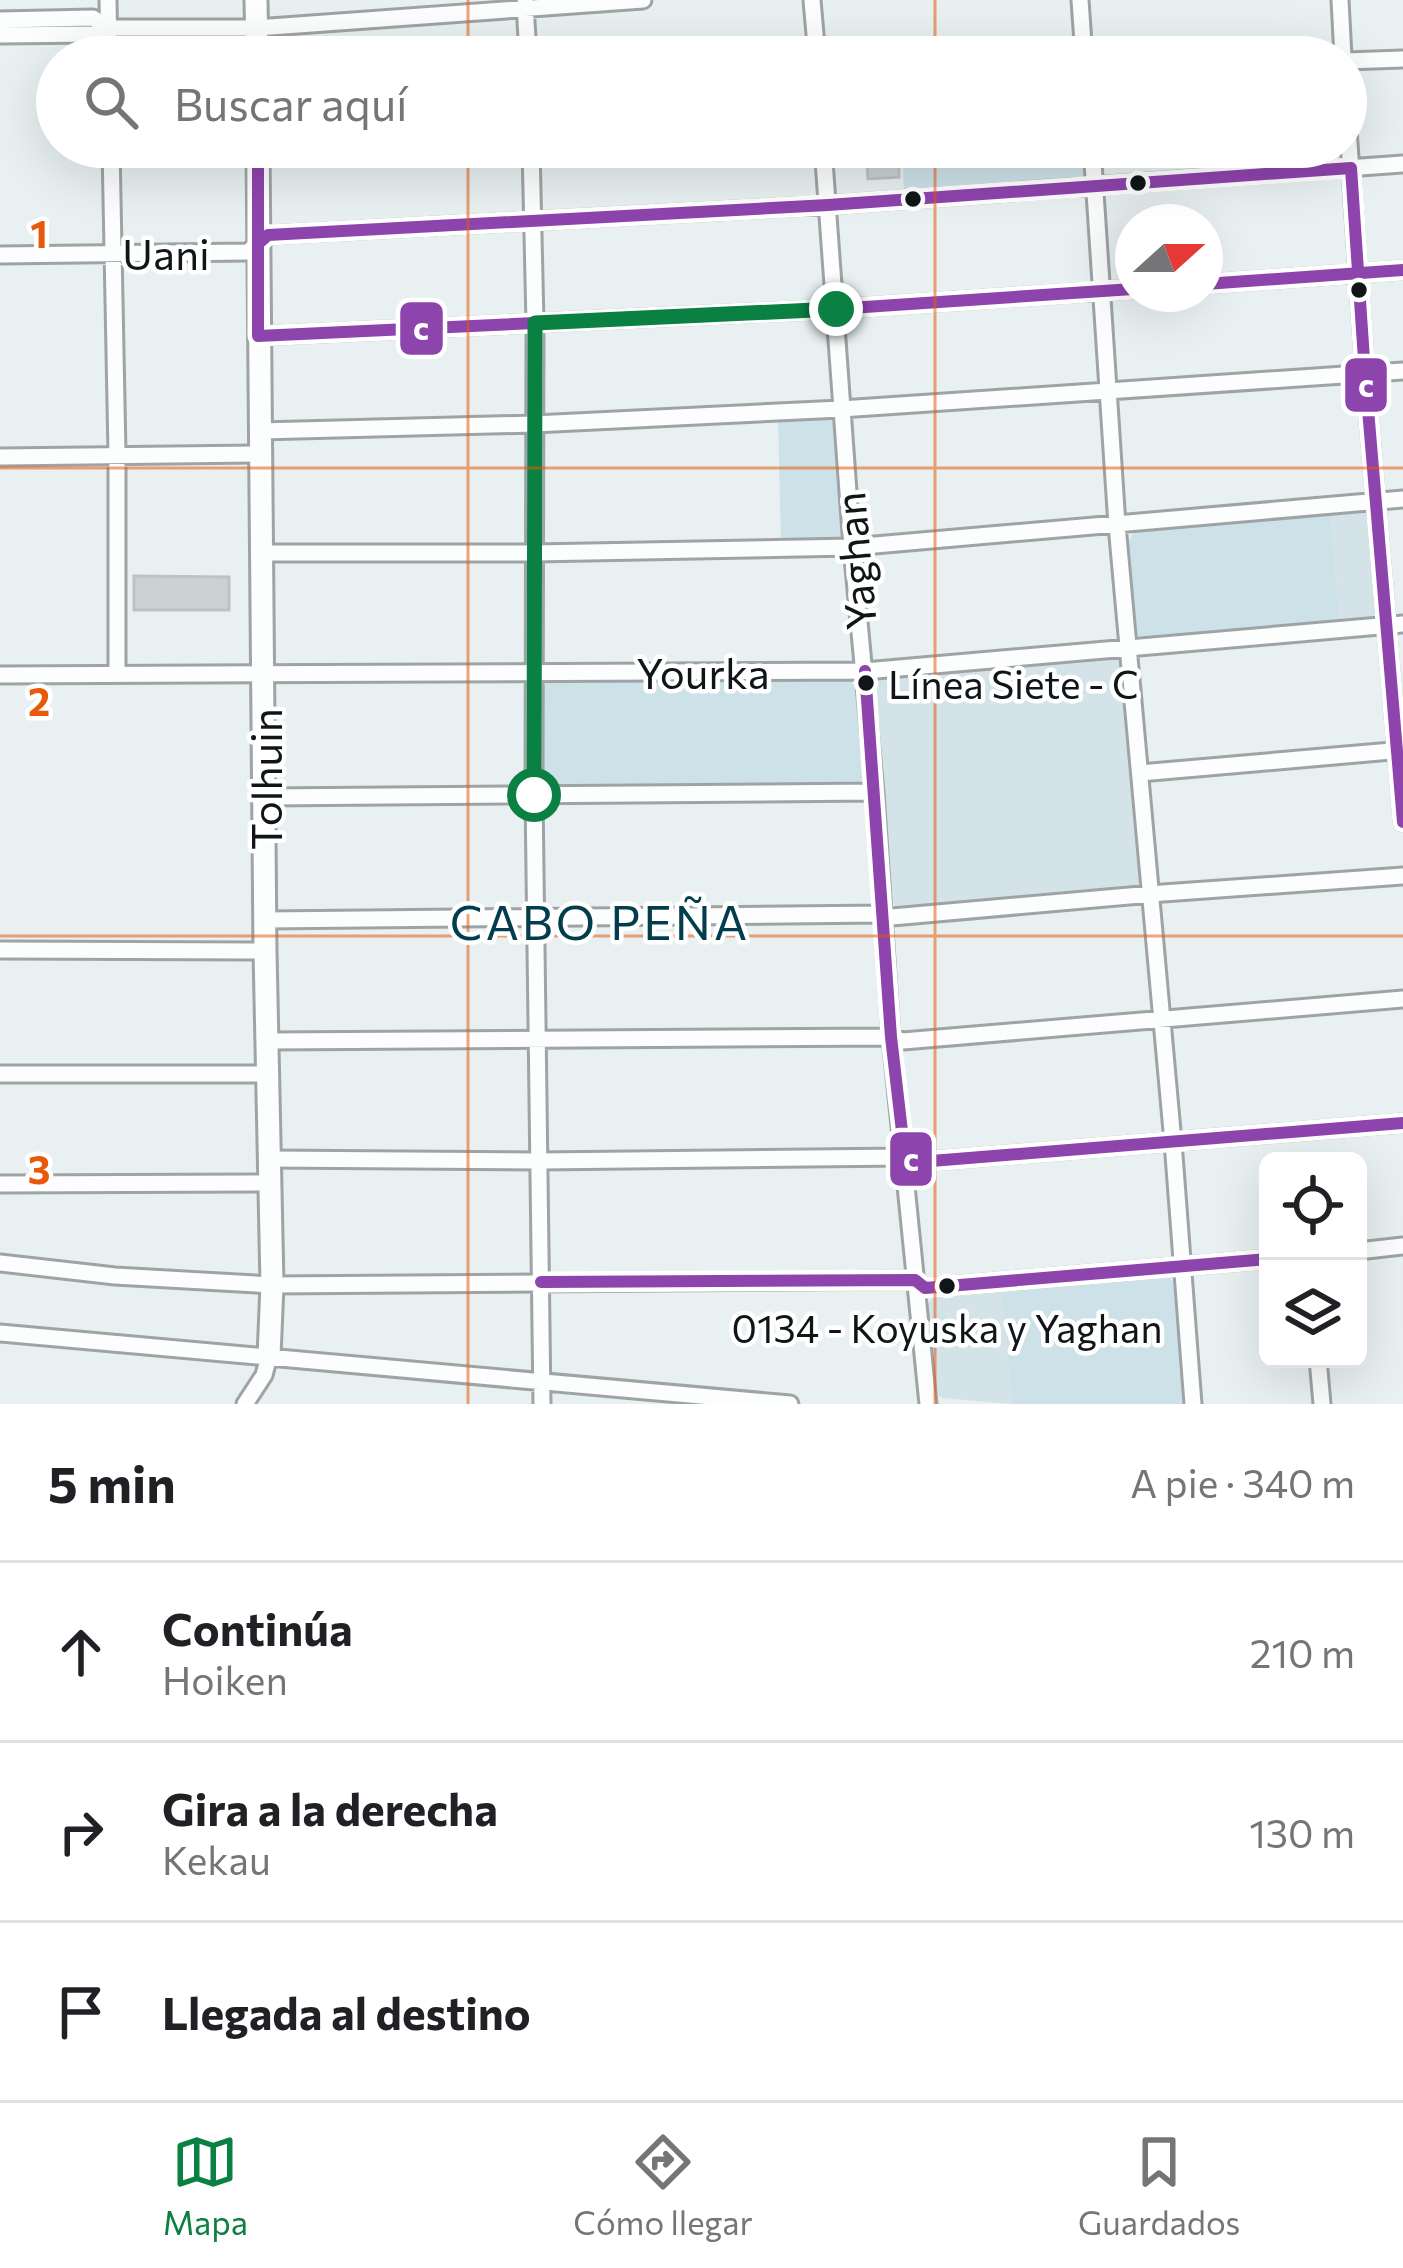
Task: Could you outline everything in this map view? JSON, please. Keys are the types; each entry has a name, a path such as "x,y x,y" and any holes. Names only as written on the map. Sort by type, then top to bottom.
{"street":[{"path":"108,0 108,36"},
{"path":"256,0 256,36"},
{"path":"0,34 256,28 400,9 643,0"},
{"path":"812,0 815,36"},
{"path":"1080,0 1083,36"},
{"path":"1340,0 1342,36"},
{"path":"525,5 527,36"},
{"path":"0,20 93,18 108,28"},
{"path":"1367,59 1403,59"},
{"name":"Uani","path":"1367,167 1403,164"},
{"path":"111,168 117,673"},
{"name":"Tolhuin","path":"245,1404 264,1375 269,1356 272,1285 258,168"},
{"path":"531,168 542,1404"},
{"name":"Yaghan","path":"825,168 891,1036 928,1404"},
{"path":"1094,168 1117,525 1193,1404"},
{"path":"1351,168 1376,502 1395,624 1403,822"},
{"name":"Uani","path":"0,255 248,252 268,235 828,205 1351,168"},
{"path":"1223,283 1403,270"},
{"path":"258,336 836,309 1115,290"},
{"path":"0,457 117,454 1403,371"},
{"path":"262,554 852,547 1403,499"},
{"name":"Yourka","path":"0,675 865,671 1395,624"},
{"path":"1141,773 1400,751"},
{"path":"265,797 875,792"},
{"path":"266,920 892,917 1403,876"},
{"path":"0,950 265,951"},
{"path":"267,1041 891,1036 903,1041 1403,999"},
{"path":"0,1074 267,1074"},
{"path":"268,1159 905,1157 920,1162 1403,1123"},
{"path":"0,1184 269,1183"},
{"path":"1367,1250 1403,1246"},
{"path":"0,1263 115,1276 272,1285 915,1280 925,1288 1259,1260"},
{"path":"0,1333 790,1404"},
{"path":"1319,1368 1322,1404"}],"shaded area":[{"path":"903,168 1087,168 1075,181 904,192"},
{"path":"828,416 837,428 843,534 837,541 781,543 778,419"},
{"path":"1363,511 1370,517 1377,611 1371,619 1340,623 1330,512"},
{"path":"1330,512 1340,623 1143,640 1136,633 1127,544 1134,531"},
{"path":"1109,656 1119,660 1123,669 1141,877 1138,886 1134,890 895,907 890,898 876,682 885,677"},
{"path":"553,680 850,680 859,692 864,779 858,786 551,788 542,777 541,694"},
{"path":"1163,1276 1177,1285 1187,1404 1012,1404 1001,1290"},
{"path":"1001,1290 1012,1404 943,1398 933,1385 927,1304 940,1294"}],"building":[{"path":"867,168 899,168 899,177 868,179"},
{"path":"134,576 229,577 229,610 134,610"}],"transit line":[{"name":"c","path":"258,168 258,336 835,309 1115,290"},
{"name":"c","path":"259,243 268,235 828,205 1351,168 1403,822"},
{"name":"c","path":"1223,283 1403,270"},
{"name":"c","path":"865,671 891,1037 905,1157 919,1162 1403,1123"},
{"name":"c","path":"541,1282 915,1280 925,1288 1259,1260"}],"place":[{"name":"Línea Siete - C","path":"866,683"},
{"name":"0134 - Koyuska y Yaghan","path":"947,1286"}],"district":[{"name":"CABO PEÑA","path":"600,920"}],"route":[{"path":"534,795 535,323 836,309"}]}
